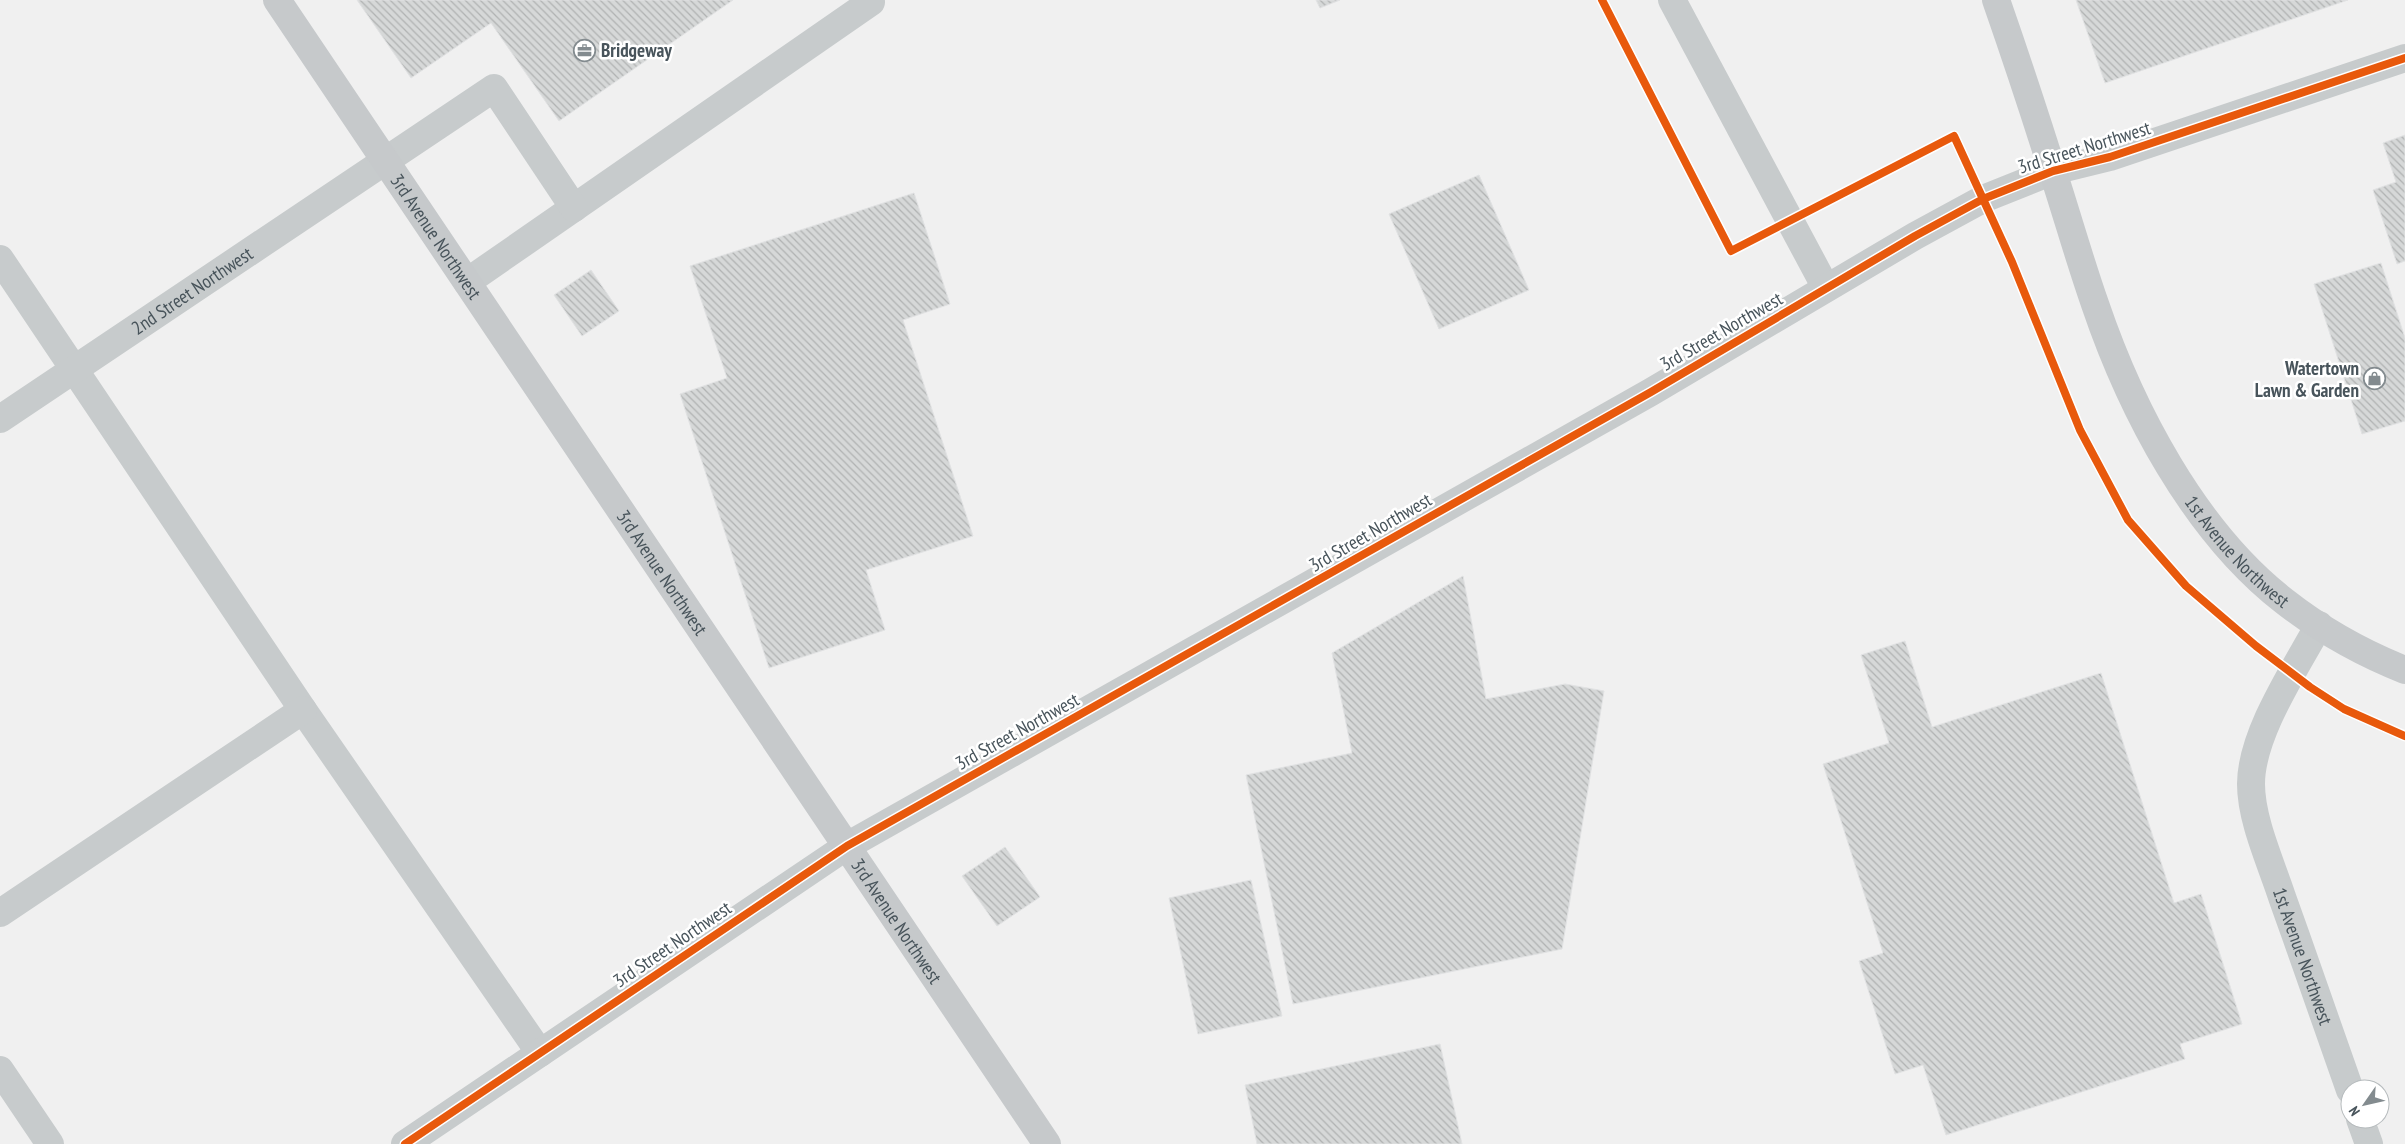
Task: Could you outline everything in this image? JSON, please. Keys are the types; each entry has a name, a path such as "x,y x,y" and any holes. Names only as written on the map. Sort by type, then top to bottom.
{"main road":[{"name":"3rd Avenue Northwest","path":"277,0 1047,1144"},
{"name":"1st Avenue Northwest","path":"1996,0 2095,305 2133,397 2158,447 2178,480 2223,540 2283,600 2319,625"},
{"path":"2319,625 2345,642 2405,670"}],"street":[{"path":"1672,0 1826,288"},
{"path":"467,282 871,2"},
{"name":"3rd Street Northwest","path":"405,1144 847,846 1633,402 1826,288 1983,199 2053,171 2110,157 2405,58"},
{"name":"2nd Street Northwest","path":"0,419 494,88 574,208"},
{"path":"0,259 303,710 540,1053"},
{"name":"1st Avenue Northwest","path":"2319,625 2272,710 2257,751 2251,784 2256,816 2272,866 2346,1079"},
{"path":"0,913 303,710"},
{"path":"0,1070 50,1144"},
{"path":"2364,1129 2369,1144"}],"building":[{"name":"Bridgeway","path":"357,0 733,0 559,121 491,23 411,78"},
{"path":"1316,0 1340,0 1320,8"},
{"path":"2076,0 2348,0 2105,83"},
{"path":"2405,135 2405,261 2397,264 2373,190 2396,182 2383,143"},
{"path":"1479,175 1529,290 1439,329 1389,214"},
{"path":"914,193 950,304 903,320 973,536 866,570 885,630 769,668 680,394 727,378 690,266"},
{"name":"Watertown Lawn & Garden","path":"2381,263 2405,338 2405,421 2362,434 2314,284"},
{"path":"591,270 619,311 582,336 554,295"},
{"path":"1463,576 1486,699 1565,684 1604,691 1562,949 1293,1004 1246,775 1352,753 1332,653"},
{"path":"1905,641 1932,727 2101,673 2174,903 2201,894 2242,1024 2180,1044 2185,1059 1946,1135 1923,1065 1895,1074 1859,961 1883,953 1823,764 1889,743 1861,655"},
{"path":"1005,847 1040,897 997,926 962,876"},
{"path":"1251,880 1282,1016 1198,1034 1169,898"},
{"path":"1440,1044 1462,1144 1257,1144 1245,1085"}],"cycle path":[{"path":"1602,0 1731,251 1954,136 2012,262 2080,430 2128,520 2186,586 2256,646 2310,687 2344,709 2405,736"},
{"path":"405,1144 847,846 1651,392 1915,236 1983,199 2053,171 2110,157 2405,58"}],"place":[{"name":"Bridgeway","path":"585,50"},
{"name":"Watertown Lawn & Garden","path":"2375,379"}]}
